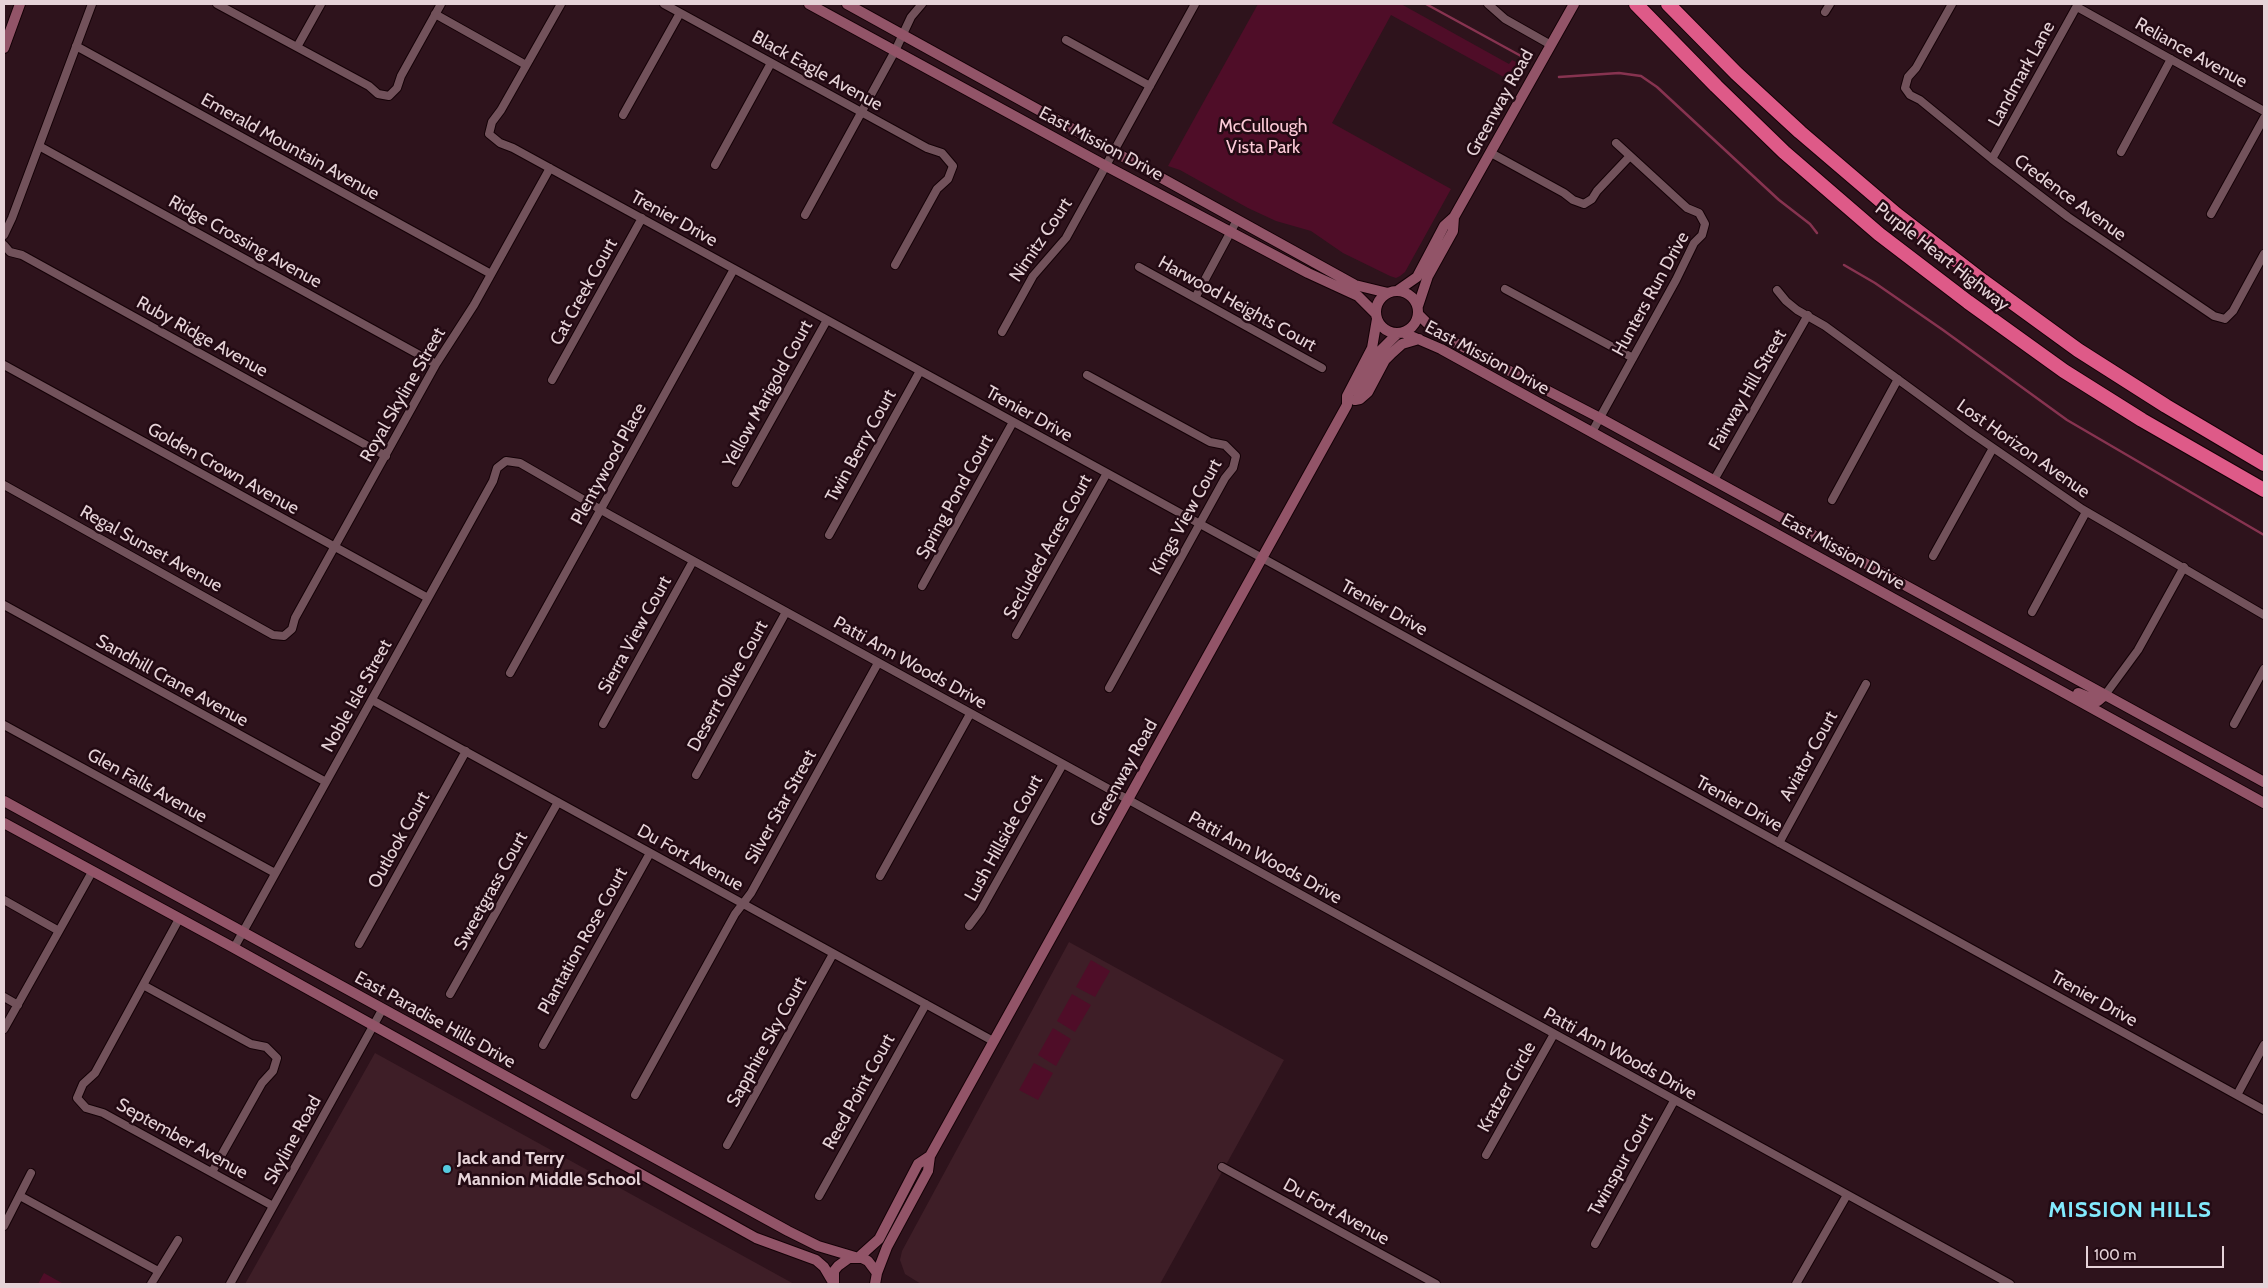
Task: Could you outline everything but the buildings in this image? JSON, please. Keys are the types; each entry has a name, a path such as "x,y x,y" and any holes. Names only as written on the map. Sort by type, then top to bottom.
{"highway":[{"name":"Purple Heart Highway","path":"1636,4 1784,152 1886,240 2064,371 2142,420 2264,490"},
{"name":"Purple Heart Highway","path":"1668,4 1800,132 1903,220 2078,350 2166,406 2264,464"}],"street":[{"path":"4,48 20,4"},
{"path":"4,235 92,4"},
{"path":"217,4 369,86 378,94 389,96 397,88 400,76 441,4"},
{"path":"297,47 321,4"},
{"path":"435,14 526,65 561,4"},
{"name":"Black Eagle Avenue","path":"664,4 927,148 942,153 953,166 948,179 937,189 895,265"},
{"name":"East Mission Drive","path":"809,4 1106,166 1313,276 1358,296 1376,316"},
{"name":"East Mission Drive","path":"847,4 1355,285 1392,292"},
{"path":"805,215 896,51 911,17 922,4"},
{"name":"Nimitz Court","path":"1002,332 1033,276 1066,238 1195,4"},
{"path":"1488,4 1505,19 1550,45"},
{"name":"Greenway Road","path":"1392,292 1416,276 1444,226 1454,217 1574,4"},
{"path":"1825,12 1830,4"},
{"name":"Credence Avenue","path":"1952,4 1916,68 1908,77 1905,88 1910,95 1920,100 1992,159 2117,251 2204,307 2214,316 2226,319 2234,311 2264,254"},
{"name":"Reliance Avenue","path":"2078,5 2264,111"},
{"name":"Landmark Lane","path":"1992,159 2078,5"},
{"path":"623,115 680,13"},
{"path":"1066,40 1150,86"},
{"name":"Emerald Mountain Avenue","path":"76,46 491,274"},
{"path":"2121,152 2172,59"},
{"path":"715,165 771,63"},
{"name":"Trenier Drive","path":"526,65 501,110 492,122 490,134 500,143 513,148 642,218 2264,1110"},
{"path":"2210,214 2264,118"},
{"name":"Hunters Run Drive","path":"1592,432 1694,243 1702,235 1705,224 1699,213 1687,208 1616,143"},
{"name":"Ridge Crossing Avenue","path":"39,146 436,364"},
{"path":"1491,153 1564,193 1573,200 1584,204 1592,199 1597,191 1630,156"},
{"name":"Royal Skyline Street","path":"284,636 292,629 295,618 436,364 491,274 550,168"},
{"name":"Greenway Road","path":"1419,310 1428,276 1453,231 1454,217"},
{"name":"Cat Creek Court","path":"552,380 642,218"},
{"path":"1194,298 1237,220"},
{"name":"Ruby Ridge Avenue","path":"4,245 10,252 22,255 386,456"},
{"name":"Harwood Heights Court","path":"1139,267 1322,368"},
{"name":"Plentywood Place","path":"510,673 734,269"},
{"path":"1504,289 1633,358"},
{"name":"Lost Horizon Avenue","path":"1777,290 1786,301 2086,512 2264,615"},
{"path":"1392,292 1409,294 1419,310 1415,324 1401,333 1385,329 1376,316 1378,303 1392,292"},
{"name":"East Mission Drive","path":"1419,310 1440,335 1600,418 2264,782"},
{"name":"Fairway Hill Street","path":"1714,480 1808,315"},
{"name":"Greenway Road","path":"1351,403 1347,396 1372,348 1376,316"},
{"name":"Yellow Marigold Court","path":"736,483 827,320"},
{"name":"East Mission Drive","path":"1401,333 1441,349 2264,803"},
{"name":"Greenway Road","path":"878,1279 887,1247 928,1171 930,1156 1262,558 1380,351 1401,333"},
{"path":"1351,403 1360,399 1368,392 1385,360 1392,353 1402,344 1419,339"},
{"name":"Golden Crown Avenue","path":"4,365 428,598"},
{"name":"Twin Berry Court","path":"829,536 920,371"},
{"name":"Kings View Court","path":"1087,375 1210,442 1225,445 1236,456 1233,468 1225,478 1109,688"},
{"path":"1832,500 1898,380"},
{"name":"Spring Pond Court","path":"922,586 1013,422"},
{"path":"1933,556 1993,448"},
{"name":"Patti Ann Woods Drive","path":"506,461 520,464 970,714 2010,1284"},
{"name":"Noble Isle Street","path":"234,948 493,481 497,468 506,461"},
{"name":"Secluded Acres Court","path":"1016,636 1106,474"},
{"name":"Regal Sunset Avenue","path":"4,485 273,635 284,636"},
{"path":"2032,612 2086,512"},
{"name":"Sierra View Court","path":"603,724 693,561"},
{"path":"1993,654 2017,660 2086,698 2098,701 2105,695 2138,650 2184,568"},
{"name":"Sandhill Crane Avenue","path":"4,605 326,782"},
{"name":"Deserrt Olive Court","path":"696,775 786,612"},
{"name":"Silver Star Street","path":"634,1095 751,893 878,663"},
{"path":"2234,724 2264,669"},
{"name":"Aviator Court","path":"1778,842 1866,684"},
{"name":"Du Fort Avenue","path":"372,700 994,1041"},
{"path":"880,876 970,714"},
{"name":"Glen Falls Avenue","path":"4,725 275,873"},
{"name":"Outlook Court","path":"358,944 466,751"},
{"name":"Lush Hillside Court","path":"969,926 981,910 1062,764"},
{"name":"East Paradise Hills Drive","path":"4,801 810,1243 857,1257"},
{"name":"Sweetgrass Court","path":"450,994 558,802"},
{"name":"East Paradise Hills Drive","path":"4,823 234,948 756,1238 816,1260 824,1267 834,1284"},
{"name":"Plantation Rose Court","path":"542,1045 650,853"},
{"path":"4,1029 92,872"},
{"path":"4,900 59,931"},
{"path":"179,919 143,985 250,1044 266,1047 276,1058 273,1071 262,1083 212,1172"},
{"name":"Sapphire Sky Court","path":"727,1145 834,954"},
{"name":"September Avenue","path":"143,985 94,1073 83,1084 77,1098 86,1108 103,1113 273,1206"},
{"path":"4,997 18,1005"},
{"name":"Reed Point Court","path":"819,1196 926,1004"},
{"name":"Skyline Road","path":"230,1284 382,1010"},
{"name":"Kratzer Circle","path":"1486,1155 1554,1034"},
{"path":"2236,1095 2264,1046"},
{"name":"Twinspur Court","path":"1595,1244 1674,1101"},
{"name":"Greenway Road","path":"834,1284 834,1272 842,1261 857,1257 879,1239 918,1164 930,1156"},
{"name":"Du Fort Avenue","path":"1222,1167 1436,1284"},
{"path":"4,1226 31,1173"},
{"path":"1796,1284 1847,1195"},
{"path":"20,1196 158,1271"},
{"path":"151,1284 178,1240"},
{"path":"857,1257 868,1261 878,1279"}],"shaded area":[{"path":"1069,942 1284,1060 1160,1284 921,1284 905,1274 900,1260 902,1251"},
{"name":"Jack and Terry Mannion Middle School","path":"375,1053 794,1284 245,1284"}],"green space":[{"name":"McCullough Vista Park","path":"1258,4 1401,4 1509,64 1512,60 1520,64 1511,81 1391,15 1332,123 1451,189 1405,272 1400,276 1396,278 1390,276 1343,253 1311,231 1276,221 1248,208 1180,170 1168,166"},
{"path":"1091,960 1110,971 1095,997 1076,987"},
{"path":"1072,994 1091,1005 1075,1032 1057,1021"},
{"path":"1053,1028 1071,1039 1056,1066 1038,1055"},
{"path":"1034,1063 1053,1073 1038,1100 1019,1090"},
{"path":"44,1273 60,1282 64,1284 38,1284"}],"waterway":[{"path":"1426,4 1521,56"},
{"path":"1559,77 1619,73 1641,76 1657,87 1779,200 1810,224 1817,233"},
{"path":"1844,265 1875,283 1943,330 2067,420 2264,535"}],"place":[{"name":"Jack and Terry Mannion Middle School","path":"447,1169"}],"district":[{"name":"MISSION HILLS","path":"2130,1211"}]}
